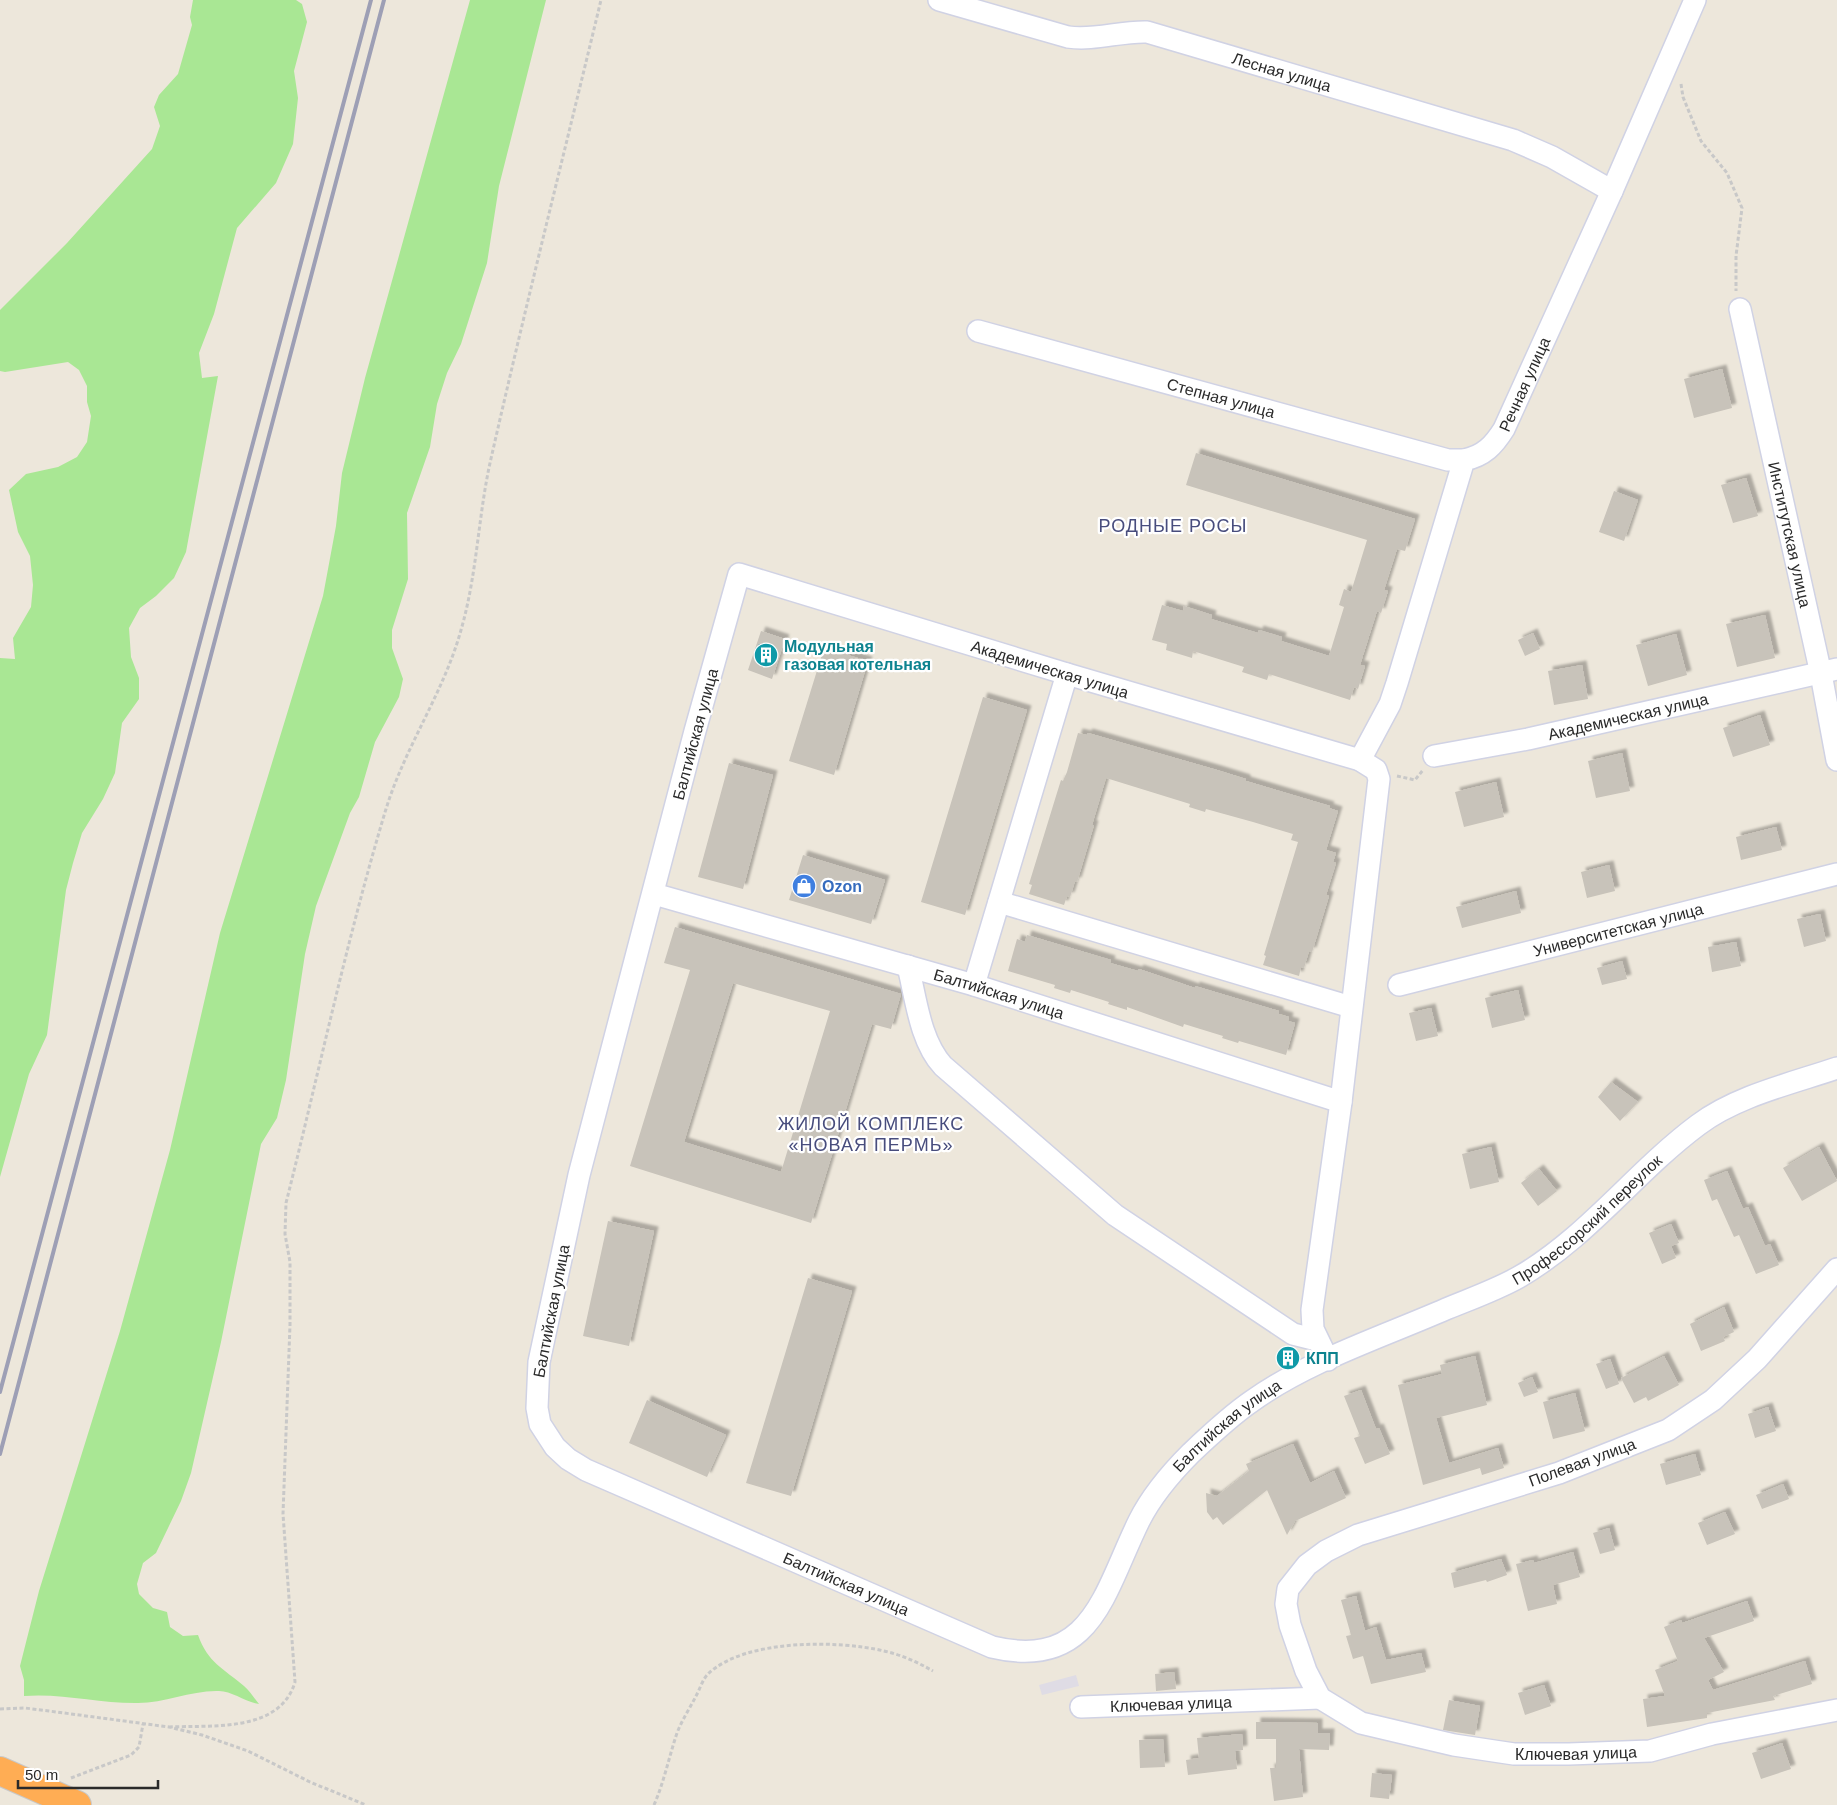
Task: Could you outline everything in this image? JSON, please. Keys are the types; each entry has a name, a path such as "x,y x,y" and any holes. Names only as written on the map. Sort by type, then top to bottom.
{"highway":[{"path":"7,1774 76,1805"}],"street":[{"name":"Лесная улица","path":"939,0 1080,39 1121,32 1147,32 1514,140 1552,158 1612,191"},
{"name":"Речная улица","path":"1464,460 1475,458 1487,450 1504,429 1612,191 1695,0"},
{"name":"Институтская улица","path":"1740,309 1829,671 1837,760"},
{"name":"Степная улица","path":"978,331 1448,460 1464,460"},
{"path":"1328,1360 1313,1330 1312,1310 1341,1102 1379,779 1368,765 1398,683 1464,460"},
{"name":"Академическая улица","path":"740,574 1368,765"},
{"name":"Балтийская улица","path":"740,574 695,731 579,1176 538,1362 536,1408 540,1424 555,1448 586,1470 992,1647 1029,1653 1059,1646 1073,1638 1086,1626 1104,1597 1153,1497 1191,1453 1253,1400 1328,1360"},
{"name":"Академическая улица","path":"1434,756 1528,739 1829,671"},
{"path":"974,985 1067,674"},
{"name":"Университетская улица","path":"1399,985 1837,874"},
{"name":"Балтийская улица","path":"654,894 974,985 1341,1102"},
{"path":"999,902 1351,1007"},
{"path":"908,966 926,1038 934,1056 944,1066 1115,1215 1293,1334 1317,1340"},
{"name":"Профессорский переулок","path":"1328,1360 1517,1279 1553,1256 1662,1154 1701,1122 1746,1099 1837,1068"},
{"name":"Полевая улица","path":"1288,1589 1300,1572 1315,1557 1358,1536 1559,1473 1668,1430 1713,1400 1751,1365 1837,1269"},
{"name":"Ключевая улица","path":"1288,1589 1286,1604 1290,1625 1309,1678 1320,1698 1361,1723 1454,1745 1514,1754 1650,1752 1712,1734 1837,1710"},
{"name":"Ключевая улица","path":"1082,1707 1320,1698"}],"path":[{"path":"169,1727 220,1725 265,1717 286,1702 295,1682 283,1514 290,1316 290,1262 284,1234 286,1203 362,894 388,805 424,716 444,676 461,630 471,585 490,465 601,0"},
{"path":"1680,80 1684,97 1701,141 1726,173 1742,208 1736,256 1736,286 1740,309"},
{"path":"1368,765 1414,780 1434,756"},
{"path":"654,1805 678,1731 708,1674 730,1659 746,1653 776,1648 854,1646 884,1651 913,1660 933,1671"},
{"path":"0,1709 25,1708 169,1727 221,1740 248,1751 310,1782 366,1805"},
{"path":"71,1778 131,1755 139,1747 143,1724"}],"shaded area":[{"path":"1076,1675 1079,1686 1042,1695 1039,1685"}],"green space":[{"path":"193,0 296,0 302,4 307,22 294,71 298,98 293,144 276,183 237,228 214,314 199,353 202,378 218,376 186,552 174,578 156,596 140,608 129,628 131,657 139,678 139,699 122,723 115,773 103,799 82,833 73,863 66,890 47,1035 29,1074 0,1177 0,658 15,659 13,638 31,607 33,585 30,556 18,532 9,490 26,474 58,467 77,457 87,442 91,416 87,402 87,386 79,370 68,362 5,372 0,371 0,310 67,243 152,149 160,126 154,107 159,95 178,74 192,25 190,17"},
{"path":"470,0 546,0 499,186 487,263 461,344 447,373 437,404 430,447 407,513 408,579 392,630 392,648 403,679 399,697 375,742 359,797 350,813 316,906 305,954 286,1080 277,1118 261,1144 221,1342 191,1473 181,1501 156,1553 143,1563 137,1584 139,1594 153,1608 167,1612 170,1627 183,1636 198,1635 211,1659 246,1688 259,1704 224,1691 208,1691 146,1703 38,1695 24,1696 24,1680 20,1666 39,1591 120,1331 170,1150 220,933 323,596 336,526 342,473 365,378"}],"building":[{"path":"1722,369 1732,408 1694,418 1684,379"},
{"path":"1196,453 1415,519 1405,551 1397,549 1384,590 1388,591 1381,613 1377,611 1360,665 1365,666 1358,689 1354,687 1350,700 1269,674 1267,680 1242,672 1244,667 1193,651 1192,658 1166,650 1167,644 1152,640 1162,605 1183,611 1184,606 1212,615 1211,619 1258,633 1259,630 1282,637 1281,641 1329,656 1344,607 1339,605 1344,589 1351,592 1367,540 1186,485"},
{"path":"1746,478 1758,516 1733,523 1721,485"},
{"path":"1614,491 1638,500 1624,541 1599,532"},
{"path":"1765,615 1775,658 1737,667 1726,624"},
{"name":"Модульная газовая котельная","path":"761,631 785,639 772,679 748,670"},
{"path":"1533,633 1540,649 1525,656 1518,640"},
{"path":"1676,634 1687,675 1648,686 1636,645"},
{"path":"824,648 868,661 834,775 789,761"},
{"path":"1582,665 1588,699 1554,705 1548,671"},
{"path":"983,697 1027,710 965,915 921,902"},
{"path":"1760,715 1770,745 1733,757 1723,728"},
{"path":"1078,733 1087,735 1088,733 1217,770 1246,779 1246,781 1330,806 1329,808 1338,811 1326,850 1336,853 1333,862 1336,863 1326,895 1329,896 1312,952 1309,951 1304,968 1301,967 1299,976 1263,965 1266,956 1264,955 1298,842 1291,840 1293,834 1206,809 1205,812 1189,807 1190,804 1106,778 1077,882 1075,881 1070,897 1067,896 1064,905 1029,894 1032,885 1029,884 1061,780 1063,781 1067,772"},
{"path":"1622,753 1630,791 1596,798 1588,761"},
{"path":"729,763 773,775 743,889 698,877"},
{"path":"1496,782 1504,817 1464,827 1455,792"},
{"path":"1776,827 1782,850 1741,860 1736,837"},
{"path":"803,855 885,880 871,924 789,900"},
{"path":"1609,865 1615,891 1587,898 1581,872"},
{"path":"1516,891 1521,913 1462,928 1456,907"},
{"path":"1820,914 1826,941 1804,947 1797,919"},
{"path":"675,927 901,994 891,1029 872,1024 811,1223 630,1166 690,970 664,963","holes":["733,983 830,1011 781,1172 684,1142"]},
{"path":"1027,935 1111,960 1110,963 1138,971 1139,969 1195,988 1195,986 1279,1011 1279,1014 1289,1017 1288,1021 1295,1023 1286,1055 1239,1041 1238,1043 1222,1038 1223,1036 1184,1024 1183,1027 1127,1007 1127,1010 1108,1004 1109,1002 1071,990 1070,993 1054,988 1055,985 1008,971 1017,939 1025,942"},
{"path":"1736,942 1741,966 1712,972 1708,947"},
{"path":"1622,961 1627,979 1602,985 1597,968"},
{"path":"1518,990 1525,1020 1492,1028 1485,998"},
{"path":"1431,1008 1438,1036 1416,1041 1409,1013"},
{"path":"1611,1082 1638,1102 1620,1121 1598,1097"},
{"path":"1491,1147 1499,1182 1470,1189 1462,1154"},
{"path":"1819,1147 1837,1181 1802,1201 1783,1168"},
{"path":"1539,1169 1557,1191 1538,1206 1521,1183"},
{"path":"1727,1171 1743,1209 1748,1207 1765,1246 1770,1244 1779,1265 1756,1274 1739,1235 1734,1237 1717,1199 1712,1201 1704,1180"},
{"path":"608,1221 654,1231 629,1346 583,1336"},
{"path":"1671,1224 1679,1243 1671,1246 1676,1258 1662,1264 1649,1233"},
{"path":"808,1278 852,1291 791,1496 746,1483"},
{"path":"1724,1307 1734,1332 1723,1337 1725,1341 1701,1351 1690,1324"},
{"path":"1475,1356 1487,1405 1436,1418 1449,1463 1498,1448 1504,1468 1482,1475 1480,1468 1423,1485 1398,1385 1442,1374 1440,1365"},
{"path":"1664,1356 1679,1385 1648,1401 1646,1397 1634,1403 1621,1378"},
{"path":"1610,1359 1619,1384 1606,1389 1596,1364"},
{"path":"1532,1377 1538,1392 1524,1397 1518,1383"},
{"path":"1361,1390 1376,1429 1379,1428 1390,1454 1365,1464 1354,1438 1360,1436 1344,1396"},
{"path":"1575,1393 1585,1431 1553,1439 1543,1402"},
{"path":"647,1400 726,1435 707,1477 629,1443"},
{"path":"1768,1407 1776,1431 1755,1438 1748,1414"},
{"path":"1293,1444 1310,1483 1334,1471 1346,1498 1295,1521 1287,1535 1267,1490 1223,1525 1217,1517 1213,1520 1207,1512 1206,1493 1217,1496 1249,1471 1246,1464"},
{"path":"1695,1454 1701,1475 1666,1485 1660,1464"},
{"path":"1783,1484 1789,1499 1762,1509 1756,1495"},
{"path":"1725,1512 1735,1534 1707,1545 1698,1523"},
{"path":"1609,1528 1615,1550 1600,1554 1593,1533"},
{"path":"1573,1552 1580,1577 1553,1585 1557,1604 1528,1611 1516,1564 1533,1560 1534,1563"},
{"path":"1501,1559 1507,1575 1487,1582 1486,1580 1454,1588 1451,1573"},
{"path":"1356,1596 1365,1631 1376,1627 1386,1660 1421,1653 1426,1672 1371,1684 1363,1656 1353,1659 1346,1636 1351,1635 1341,1600"},
{"path":"1747,1601 1754,1621 1704,1638 1724,1672 1708,1680 1713,1690 1805,1661 1812,1684 1773,1696 1775,1700 1707,1713 1707,1718 1647,1727 1643,1699 1665,1696 1655,1670 1678,1661 1664,1627 1681,1620 1682,1623"},
{"path":"1174,1672 1176,1689 1156,1691 1155,1674"},
{"path":"1544,1685 1551,1706 1525,1715 1518,1693"},
{"path":"1449,1700 1480,1706 1475,1735 1443,1730"},
{"path":"1256,1722 1318,1723 1318,1733 1330,1733 1329,1750 1299,1749 1303,1797 1274,1801 1270,1768 1276,1768 1276,1739 1256,1739"},
{"path":"1242,1734 1243,1750 1235,1751 1237,1769 1188,1775 1186,1760 1199,1758 1197,1738"},
{"path":"1163,1739 1165,1767 1140,1768 1139,1740"},
{"path":"1782,1743 1791,1769 1761,1779 1752,1753"},
{"path":"1372,1773 1392,1775 1389,1799 1370,1797"}],"railway":[{"path":"0,1392 371,0"},
{"path":"0,1454 384,0"}],"place":[{"name":"Модульная газовая котельная","path":"766,655"},
{"name":"Ozon","path":"804,886"},
{"name":"КПП","path":"1288,1358"}],"district":[{"name":"РОДНЫЕ РОСЫ","path":"1173,526"},
{"name":"ЖИЛОЙ КОМПЛЕКС «НОВАЯ ПЕРМЬ»","path":"871,1134"}]}
